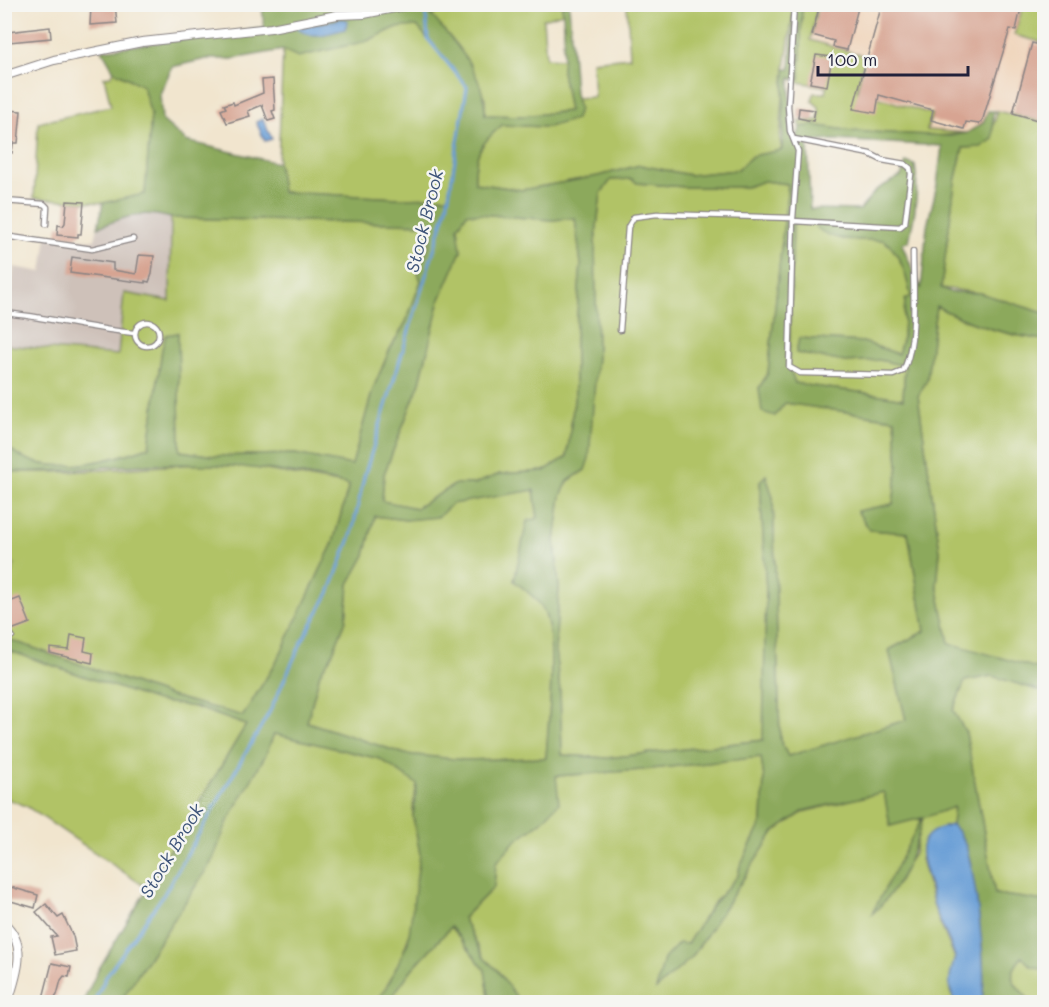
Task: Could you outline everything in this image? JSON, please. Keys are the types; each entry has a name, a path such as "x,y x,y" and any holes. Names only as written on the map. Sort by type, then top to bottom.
{"street":[{"path":"4,76 54,60 142,42 271,28 337,15 364,14 415,4"},
{"path":"4,923 18,944 20,959 8,1002"}],"lane":[{"path":"794,4 788,106 790,131 798,151 793,219 789,367 800,373 893,375 903,371 909,360 913,252"},
{"path":"620,330 628,227 634,217 657,214 793,219 900,227 905,223 911,174 904,164 882,160 870,154 793,139"},
{"path":"4,201 44,204 47,207 46,224"},
{"path":"4,236 92,249 133,239"},
{"path":"4,313 45,316 101,330 134,333"},
{"path":"149,322 158,328 159,338 147,346 138,342 134,333 139,324 149,322"},
{"path":"4,633 12,636"}],"shaded area":[{"path":"818,5 1024,5 1015,35 1044,43 1044,122 989,108 983,123 967,133 927,130 931,113 857,91 810,40"},
{"path":"153,212 171,218 170,301 118,355 5,345 4,308 9,307 14,267 42,272 47,236 95,240 98,227 140,213"}],"green space":[{"path":"1024,4 1044,5 1044,43 1014,35"},
{"path":"262,5 459,5 431,15 468,61 481,87 485,115 523,116 569,111 562,71 564,27 562,5 569,5 575,93 579,109 576,119 548,127 502,125 488,138 477,156 475,183 522,190 598,176 640,165 690,175 737,170 752,156 782,150 785,69 790,69 794,5 802,5 800,79 790,78 790,131 796,139 801,127 813,125 852,131 950,136 967,133 983,123 988,111 997,111 993,114 993,139 981,147 963,148 955,182 941,288 950,292 980,293 1044,313 1044,340 989,328 936,306 927,380 918,396 940,551 937,585 949,643 1044,670 1044,692 992,676 965,681 953,710 966,733 995,894 1044,901 1044,970 1031,966 1022,957 1012,977 1031,1002 981,1002 982,949 976,898 969,856 965,844 952,825 954,807 923,818 905,871 890,894 871,915 922,818 890,826 884,792 804,811 774,832 692,957 656,989 664,959 679,943 687,944 712,905 738,876 740,866 762,822 764,778 761,757 642,770 556,776 559,803 541,822 514,842 496,863 494,887 463,918 484,958 497,970 520,1002 490,1002 485,970 451,927 412,969 388,1002 375,1002 387,987 408,942 420,854 413,816 417,784 380,759 274,734 266,754 227,823 212,861 120,1002 83,1002 98,970 246,725 195,707 157,701 10,651 5,649 5,638 170,696 243,716 278,659 333,543 349,485 274,470 197,464 5,471 4,445 29,460 57,465 106,460 149,447 162,349 166,335 178,333 180,451 214,456 295,454 352,465 373,389 390,349 406,322 421,281 418,273 431,239 432,224 171,218 142,214 98,227 103,203 145,194 151,115 143,86 114,71 102,50 264,28","holes":["417,26 467,87 448,197 398,198 282,192 278,163 186,141 162,120 160,94 172,67 206,59 233,59 283,50 298,57 367,41 395,28","834,140 942,146 937,185 927,226 921,289 902,244 909,241 915,212 917,184 915,165 906,162 901,176 876,190 860,210 810,209 808,142","632,179 637,183 685,187 746,187 764,181 788,184 768,373 759,388 762,412 775,416 785,403 895,419 898,466 893,504 857,511 870,530 908,533 925,631 889,650 906,720 788,756 780,740 773,498 766,475 760,481 766,590 763,740 607,758 562,755 560,691 555,651 559,588 555,541 561,496 568,481 585,470 589,458 597,355 595,243 601,193 611,180","467,213 552,220 575,218 581,264 575,339 575,393 567,457 544,471 500,474 475,484 456,484 416,508 382,501 384,474 420,382 440,299 461,251 458,227","793,221 813,222 818,229 834,237 883,240 898,257 911,296 905,300 903,337 898,354 863,342 799,338 796,353 845,362 880,360 905,366 903,399 795,383 789,367","534,490 538,518 527,521 514,581 541,606 550,636 551,679 546,758 465,760 405,754 307,722 320,673 331,657 346,620 349,584 365,555 375,516 406,520 438,517 452,504"]},
{"path":"459,5 562,5 563,13 543,19 546,58 563,59 562,71 569,111 523,116 485,115 485,98 431,14"},
{"path":"627,5 794,5 785,69 780,140 782,150 752,156 737,170 690,175 640,165 598,176 522,190 475,183 477,156 488,138 502,125 548,127 579,109 576,98 594,97 592,61 630,57"},
{"path":"802,5 818,5 810,40 865,56 857,91 932,114 927,130 967,133 937,136 852,131 813,125 801,127 799,122 819,120 819,107 812,101 814,93 826,93 827,87 798,82 790,78 800,78"},
{"path":"417,25 467,87 448,197 398,198 282,192 278,163 283,50 367,41 395,28"},
{"path":"114,71 143,86 151,115 145,194 103,203 34,198 38,123 111,106 104,77 111,76"},
{"path":"997,111 1044,122 1044,313 980,293 941,288 955,182 963,148 981,147 995,121"},
{"path":"632,179 637,183 685,187 746,187 764,181 788,184 768,373 759,388 775,416 785,403 895,419 898,466 893,504 858,511 870,530 908,533 925,631 889,650 906,720 788,757 780,740 773,498 766,476 760,482 766,590 764,740 607,758 562,755 560,691 555,651 559,588 555,541 561,496 568,481 585,470 597,355 595,243 601,193 611,180"},
{"path":"467,213 552,220 575,218 581,264 575,339 575,393 567,457 544,471 500,474 475,484 456,484 416,508 382,501 384,474 420,382 440,299 461,251 457,227"},
{"path":"171,218 433,224 431,239 418,272 421,281 406,322 390,349 373,389 352,465 295,454 214,456 180,451 178,333 162,349 149,447 106,460 57,466 29,461 5,445 4,345 118,355 124,293 170,301"},
{"path":"793,221 814,222 841,239 883,240 894,250 905,273 911,297 905,300 903,337 898,354 863,342 800,338 796,353 845,362 880,360 905,366 903,399 795,383 789,367"},
{"path":"936,306 988,328 1044,340 1044,670 949,644 937,585 940,551 918,396 927,380"},
{"path":"210,464 250,467 349,485 333,543 278,659 243,716 170,696 5,638 5,589 15,564 5,561 4,471 56,472"},
{"path":"534,490 538,519 514,581 541,606 550,636 551,679 546,758 464,760 405,754 307,722 320,673 331,657 346,620 349,584 365,555 375,516 406,520 452,503"},
{"path":"4,649 157,701 195,707 246,725 147,888 26,806 5,798"},
{"path":"992,676 1044,692 1044,901 995,894 966,733 953,710 965,681"},
{"path":"274,733 380,759 417,784 413,813 419,844 420,873 415,912 403,951 386,987 375,1002 120,1002 212,861 227,823 266,754"},
{"path":"761,757 764,778 762,822 740,866 738,876 712,905 687,945 660,975 657,988 692,957 774,832 804,812 885,791 890,826 954,807 952,825 943,827 921,859 936,914 955,958 950,992 955,1002 520,1002 497,970 484,958 463,918 494,887 496,863 514,841 541,822 556,776 642,770","holes":["921,821 914,854 873,913"]},
{"path":"451,927 485,970 490,1002 388,1002 412,969"},
{"path":"1022,957 1031,966 1044,970 1044,1002 1031,1002 1014,982 1013,972"}],"water":[{"path":"342,19 348,20 345,29 326,34 308,34 296,28"},
{"path":"263,119 272,139 265,141 256,122"},
{"path":"952,825 965,844 973,875 982,949 981,1002 955,1002 952,996 950,980 955,957 934,908 922,856 924,840 939,829"}],"building":[{"path":"115,4 117,23 90,25 91,6"},
{"path":"820,4 859,4 847,50 833,47 834,41 812,35"},
{"path":"882,4 1022,4 1016,30 1010,29 982,122 979,124 966,122 964,129 931,120 933,110 879,95 876,113 853,109"},
{"path":"50,27 51,38 9,42 8,32"},
{"path":"1032,43 1044,46 1044,122 1013,113"},
{"path":"816,55 832,57 827,86 810,83"},
{"path":"273,79 275,110 272,111 275,119 268,121 262,105 248,111 250,116 227,123 221,110 226,108 224,105 233,102 234,105 263,93 262,80"},
{"path":"799,108 815,110 813,121 798,118"},
{"path":"6,110 21,111 18,143 13,143 12,153 4,153"},
{"path":"67,201 84,202 81,234 78,234 78,237 57,235 58,225 63,226 65,223"},
{"path":"139,255 154,256 149,282 70,273 72,257 113,263 113,270 136,274"},
{"path":"20,598 30,623 11,630 4,613 4,604"},
{"path":"71,635 86,638 84,651 93,653 92,663 50,653 50,648 69,650"},
{"path":"4,885 38,895 35,908 4,899"},
{"path":"46,904 58,918 63,915 73,936 76,951 55,955 51,937 57,936 36,912"},
{"path":"52,963 71,967 69,977 64,976 61,980 57,995 52,1002 42,1002"}],"waterway":[{"name":"Stock Brook","path":"94,1002 107,975 164,894 270,711 302,641 329,593 352,533 364,477 447,207 467,87 428,39 425,4"}]}
